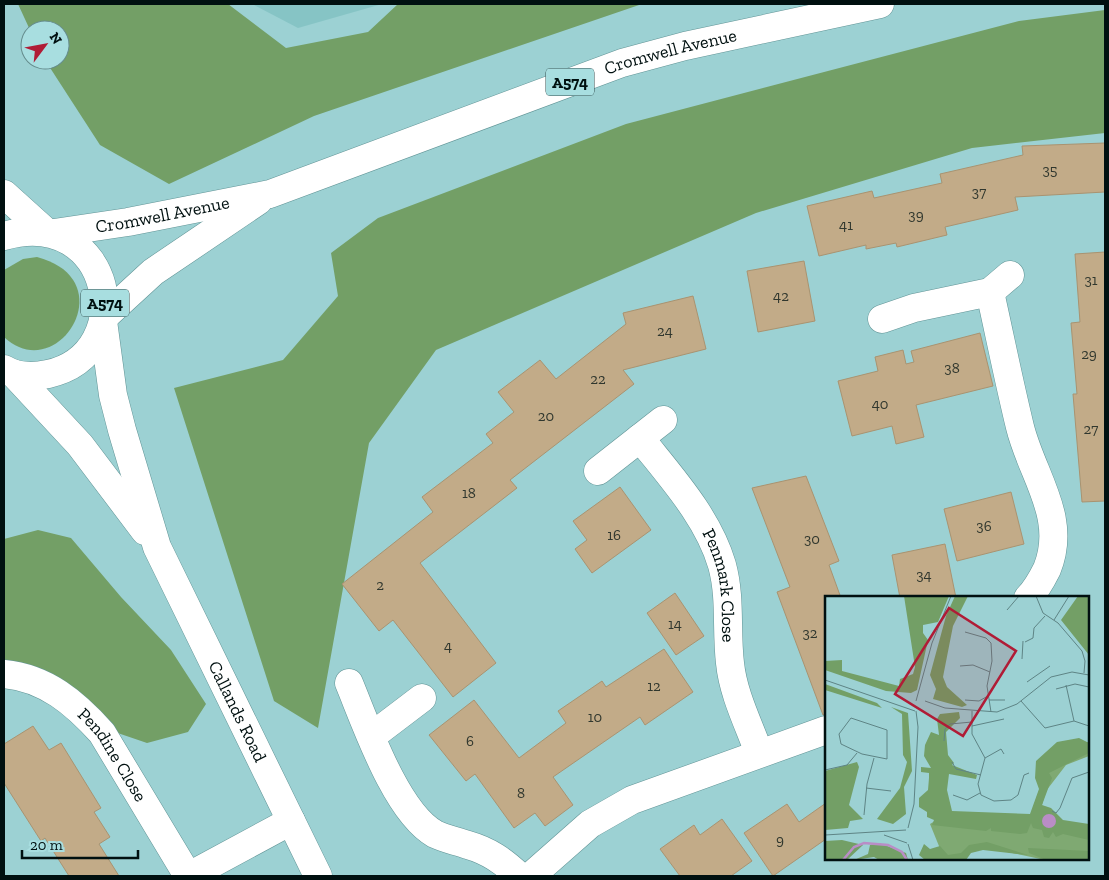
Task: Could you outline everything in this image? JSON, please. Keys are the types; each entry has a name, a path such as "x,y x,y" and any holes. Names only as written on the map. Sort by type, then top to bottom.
{"street":[{"name":"Cromwell Avenue","path":"49,232 128,222 270,194 622,63 685,46 880,4"},
{"path":"4,194 49,232"},
{"name":"Cromwell Avenue","path":"104,319 153,272 270,194"},
{"name":"A574","path":"4,236 22,231 49,232 72,242 89,256 100,275 105,296 104,319 94,342 79,359 59,371 36,376 7,372"},
{"path":"877,318 990,292 1010,275"},
{"path":"990,292 1020,429 1047,494 1053,520 1050,560 1042,579 1029,596"},
{"name":"Callands Road","path":"104,319 113,394 157,547 318,876"},
{"name":"Callands Road","path":"7,372 80,444 157,547"},
{"path":"598,471 663,420"},
{"name":"Penmark Close","path":"640,438 701,520 722,564 729,607 730,666 736,690 759,753"},
{"name":"Pendine Close","path":"4,674 18,675 42,684 65,696 84,712 102,733 189,876 291,821"},
{"path":"349,684 400,794 422,823 435,833 485,850 498,858 519,876"},
{"path":"372,736 422,698"},
{"path":"531,876 590,824 610,811 639,797 825,730"}],"shaded area":[{"path":"252,4 382,4 298,28"}],"green space":[{"path":"18,4 228,4 286,48 368,32 398,4 642,4 314,116 169,184 100,145 51,70 70,70 70,20 25,20"},
{"path":"1105,10 1105,133 972,148 756,213 436,350 369,443 318,728 274,701 174,388 283,360 338,296 331,253 378,218 626,124 1019,21"},
{"path":"37,257 63,269 76,286 79,306 73,324 61,340 44,349 24,349 4,337 4,270 23,259"},
{"path":"38,530 71,538 121,597 171,650 206,704 188,732 147,743 106,729 32,690 4,689 4,539"}],"building":[{"path":"1105,143 1105,192 1015,197 1018,210 945,227 947,235 897,247 896,243 866,249 866,245 819,256 807,206 872,191 874,198 942,183 940,174 1023,155 1022,146"},
{"path":"1105,252 1105,501 1082,502 1073,394 1077,394 1071,323 1080,322 1075,254"},
{"path":"804,261 815,321 758,332 747,271"},
{"path":"693,296 706,349 623,370 634,384 510,480 517,488 420,563 496,663 453,697 393,620 379,631 342,584 433,512 422,497 493,443 486,434 514,412 498,392 540,360 556,379 626,324 623,313"},
{"path":"980,333 993,386 916,405 924,437 896,444 892,426 852,436 838,381 878,371 875,357 903,350 906,364 914,362 911,351"},
{"path":"806,476 839,561 829,565 840,596 825,596 825,714 823,715 777,592 790,587 752,488"},
{"path":"620,487 651,530 592,573 575,549 587,540 573,521"},
{"path":"1011,492 1024,544 957,561 944,509"},
{"path":"945,544 956,596 900,596 892,555"},
{"path":"675,593 704,636 676,655 647,613"},
{"path":"664,649 693,692 645,725 640,717 553,777 573,805 545,826 535,813 514,828 475,774 466,781 429,735 474,700 519,758 566,723 558,711 602,681 606,687"},
{"path":"33,726 49,750 61,743 101,808 94,812 110,837 99,844 119,876 69,876 45,838 41,841 4,783 4,744"},
{"path":"787,804 799,822 825,804 825,840 773,876 744,833"},
{"path":"722,819 752,861 731,876 680,876 660,849 694,825 700,835"}]}
